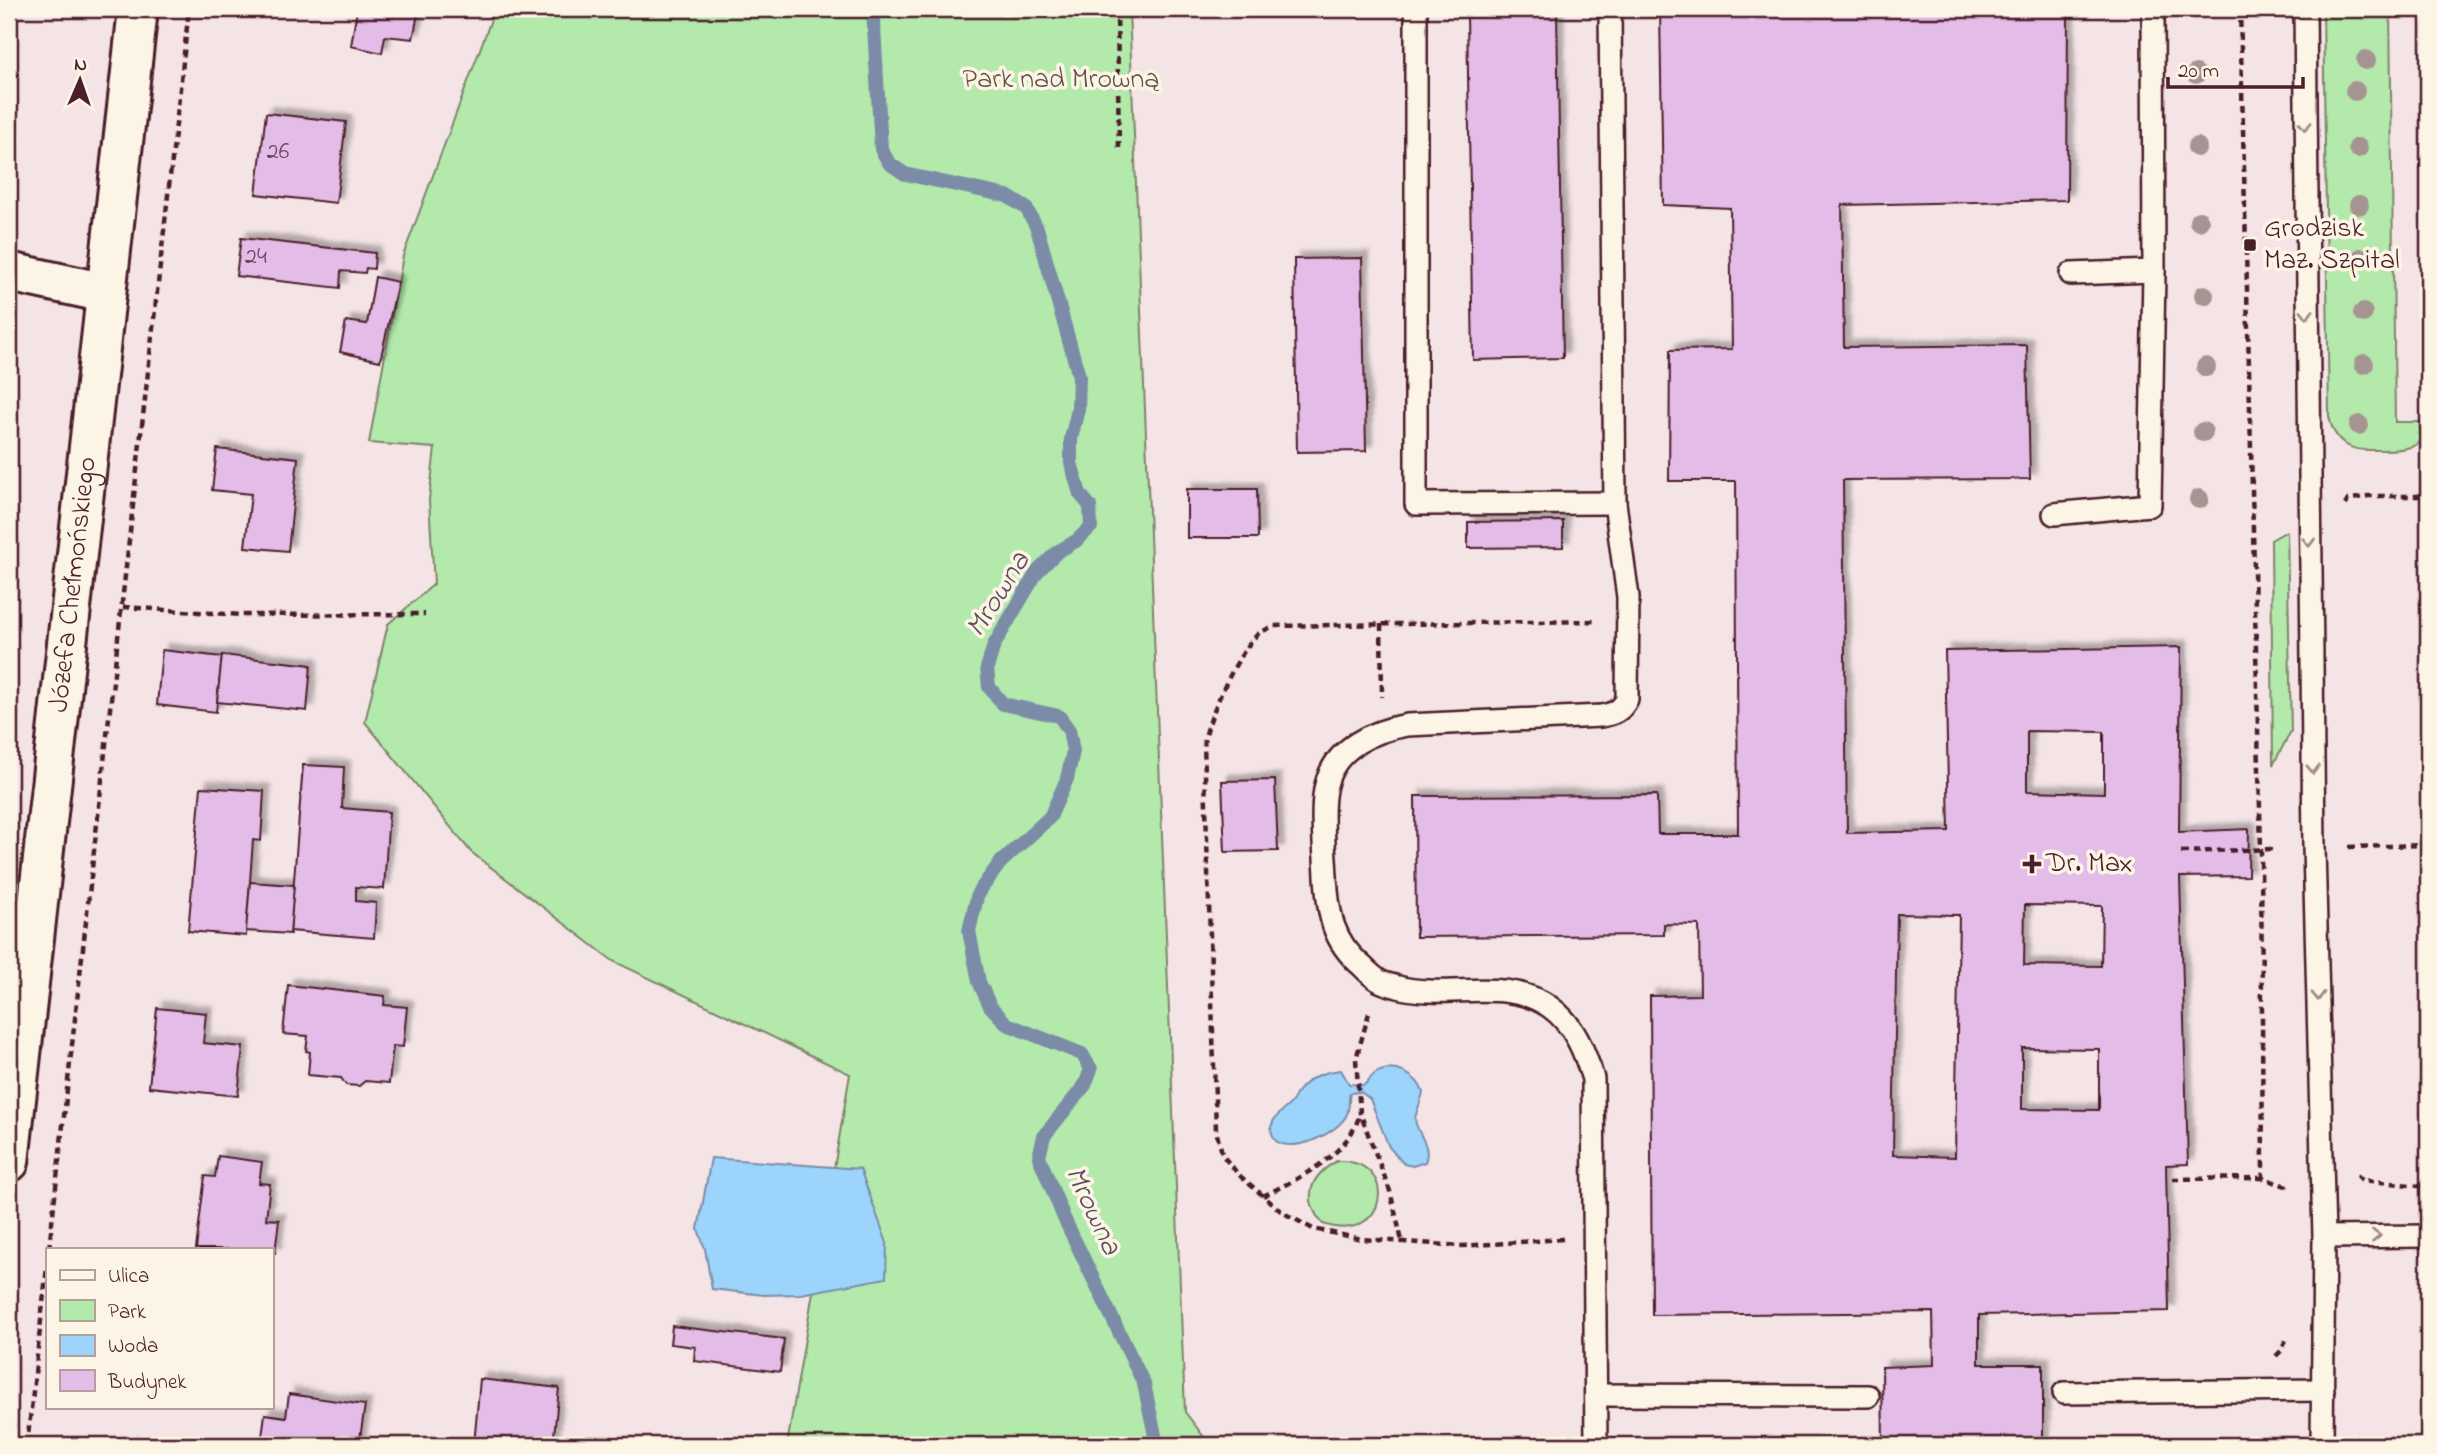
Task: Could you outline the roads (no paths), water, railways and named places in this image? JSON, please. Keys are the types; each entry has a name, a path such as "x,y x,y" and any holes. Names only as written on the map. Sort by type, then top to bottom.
{"street":[{"name":"Józefa Chełmońskiego","path":"9,1162 17,1018 138,9"},
{"path":"9,272 106,293"}],"lane":[{"path":"1416,9 1416,504 1615,503"},
{"path":"1596,1445 1593,1079 1584,1049 1569,1026 1550,1007 1532,998 1511,992 1413,991 1380,981 1350,956 1334,932 1327,897 1325,810 1326,784 1339,759 1362,739 1383,729 1407,724 1580,718 1613,714 1622,708 1627,699 1628,597 1615,503 1610,9"},
{"path":"2054,514 2150,505 2154,271 2152,9"},
{"path":"2305,9 2312,722 2324,1237 2322,1445"},
{"path":"2071,274 2154,271"},
{"path":"2324,1237 2428,1236"},
{"path":"2064,1393 2323,1390"},
{"path":"1597,1395 1868,1396"}],"water":[{"path":"1390,1069 1404,1072 1416,1080 1423,1092 1415,1119 1427,1150 1425,1162 1413,1166 1404,1164 1389,1147 1370,1099 1361,1092 1350,1093 1347,1114 1326,1134 1294,1145 1276,1141 1271,1130 1272,1125 1302,1086 1317,1076 1341,1070 1349,1084 1364,1085 1376,1073"},
{"path":"711,1158 860,1169 887,1243 886,1278 801,1294 764,1295 712,1289 705,1249 698,1229"}],"waterway":[{"name":"Mrowna","path":"873,9 881,149 889,163 905,174 1007,196 1026,208 1037,228 1079,376 1078,409 1071,439 1071,463 1080,494 1090,506 1091,527 1076,541 1057,552 1037,572 994,645 987,668 989,687 1003,704 1059,716 1069,730 1073,751 1067,779 1050,817 1000,863 978,893 969,931 979,982 990,1006 1007,1024 1082,1054 1091,1069 1085,1085 1044,1136 1039,1157 1064,1218 1144,1384 1157,1445"}],"place":[{"name":"Grodzisk Maz. Szpital","path":"2250,245"},
{"name":"Dr. Max","path":"2032,864"}],"park label":[{"name":"Park nad Mrowną","path":"1061,80"}]}
